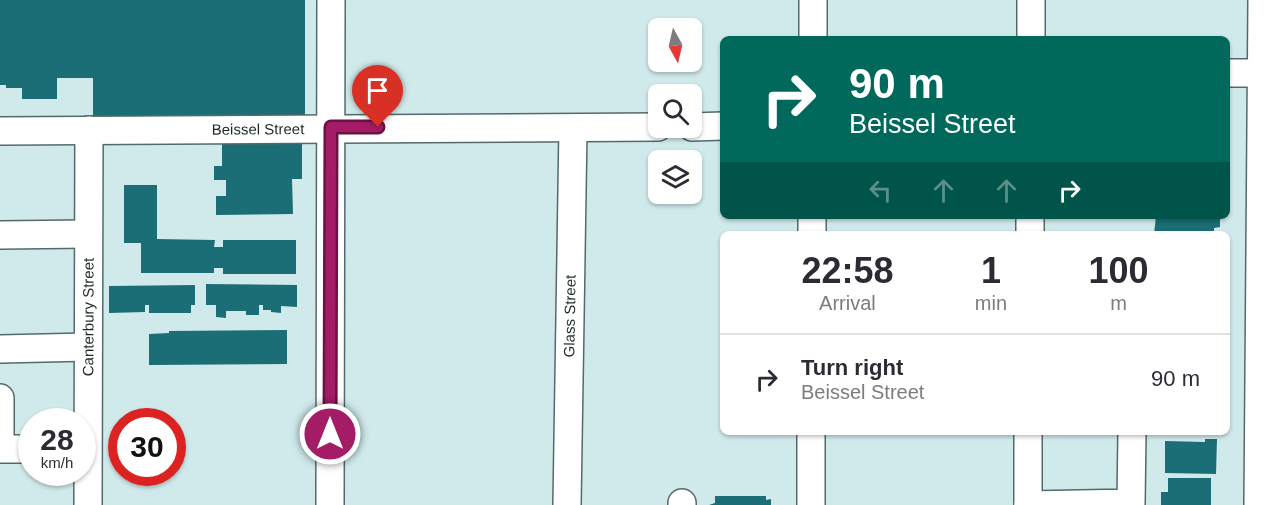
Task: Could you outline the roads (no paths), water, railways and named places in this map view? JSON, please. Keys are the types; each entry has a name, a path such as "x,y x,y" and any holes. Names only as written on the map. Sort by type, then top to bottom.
{"street":[{"path":"330,505 331,0"},
{"path":"813,0 813,36"},
{"path":"1031,0 1031,36"},
{"path":"1258,505 1263,394 1262,0"},
{"path":"1230,74 1263,83"},
{"path":"702,127 720,126"},
{"name":"Beissel Street","path":"0,131 331,127 648,127"},
{"name":"Glass Street","path":"567,505 573,128"},
{"name":"Canterbury Street","path":"86,408 89,130"},
{"path":"0,235 88,234"},
{"path":"0,349 88,347"},
{"path":"0,398 0,449 18,449"},
{"path":"811,435 811,505"},
{"path":"1028,435 1028,505 1131,503 1132,435"},
{"name":"Canterbury Street","path":"87,486 88,505"}]}
